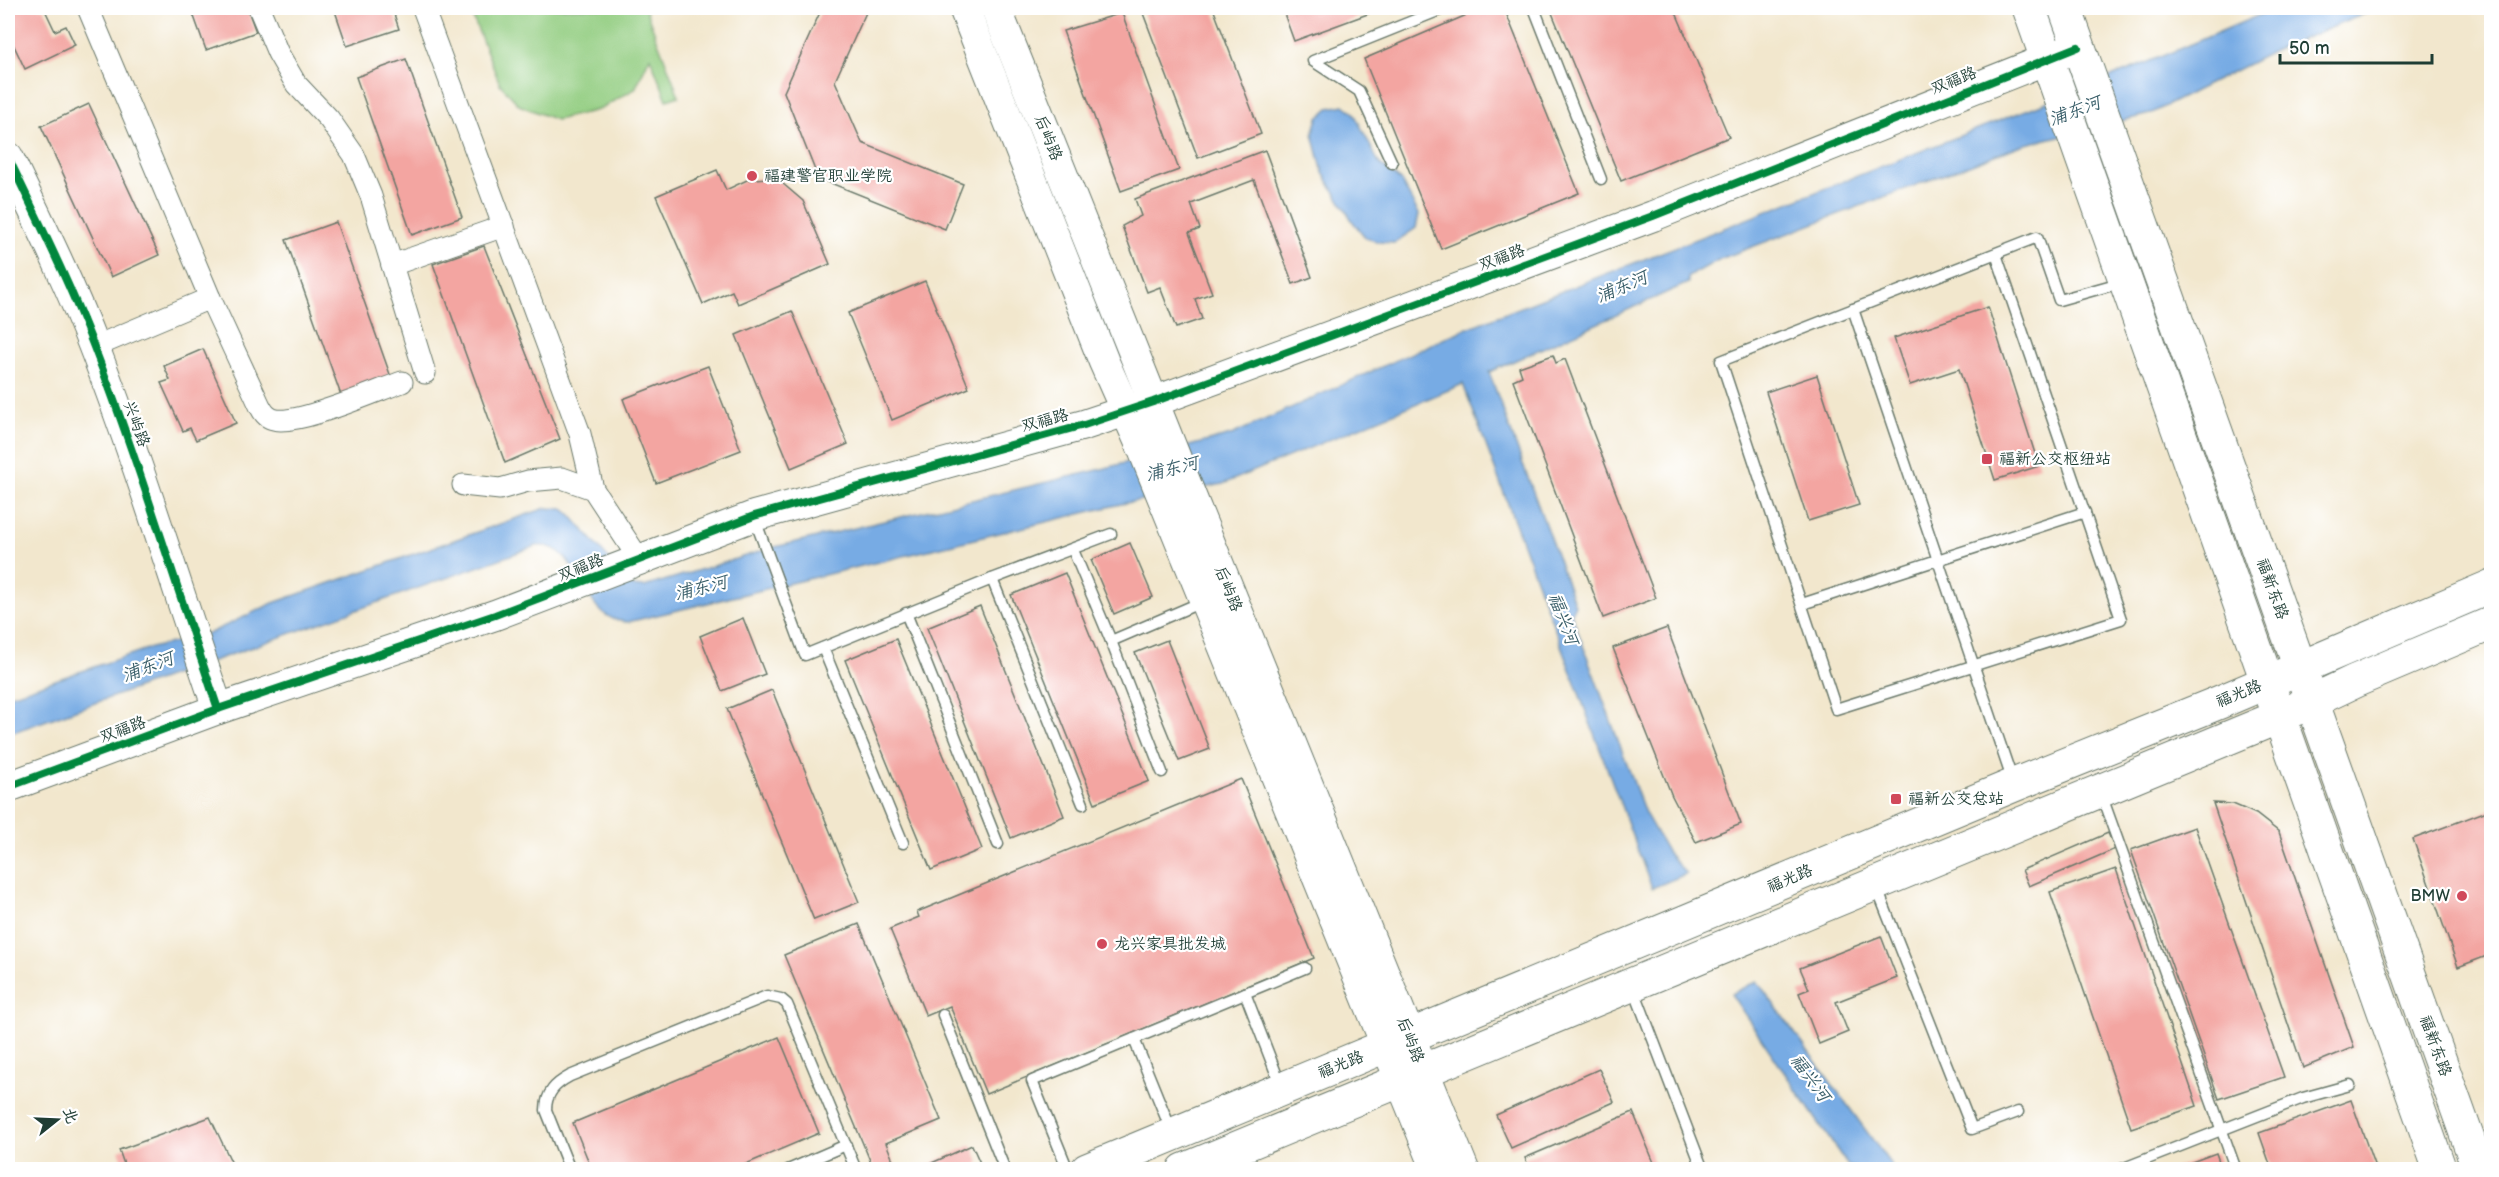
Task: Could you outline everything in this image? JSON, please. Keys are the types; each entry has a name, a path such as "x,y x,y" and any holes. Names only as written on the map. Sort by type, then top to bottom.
{"main road":[{"name":"福新东路","path":"2029,8 2440,1170"},
{"name":"福新东路","path":"2065,8 2480,1170"},
{"name":"福光路","path":"1087,1170 2014,785 2301,669 2492,586"},
{"path":"1190,1169 2281,716 2492,623"}],"street":[{"path":"88,8 210,298 266,415 274,419 293,420 402,382"},
{"path":"259,8 278,53 296,84 329,119 354,155 371,196 425,373"},
{"path":"423,8 580,434 593,489 632,562"},
{"name":"后屿路","path":"964,8 1125,411 1157,448"},
{"name":"后屿路","path":"996,8 1154,402 1157,448"},
{"name":"双福路","path":"8,787 218,709 579,584 753,516 1154,402 1653,216 2078,47"},
{"name":"兴屿路","path":"8,157 66,280 94,347 140,475 218,709"},
{"path":"392,266 504,226"},
{"path":"94,347 210,298"},
{"path":"1157,448 1182,511"},
{"path":"463,485 501,489 528,481 562,478 593,489"},
{"name":"后屿路","path":"1182,511 1204,601 1398,1042"},
{"name":"后屿路","path":"1182,511 1398,1042 1411,1076 1437,1170"},
{"name":"后屿路","path":"1411,1076 1464,1170"}],"lane":[{"path":"1392,163 1359,91 1313,61 1445,8"},
{"path":"1534,8 1601,179"},
{"path":"1996,254 2121,619 1836,709 1721,361 2037,237 2059,300 2126,281"},
{"path":"1853,309 2014,785"},
{"path":"1802,604 2085,512"},
{"path":"753,516 805,655 906,613 1111,534"},
{"path":"1073,550 1162,772"},
{"path":"992,579 1083,804"},
{"path":"1111,641 1204,601"},
{"path":"906,613 998,844"},
{"path":"823,648 903,843"},
{"path":"2100,791 2236,1170"},
{"path":"1875,883 1972,1129 2018,1112"},
{"path":"1068,1170 1032,1081 1305,968"},
{"path":"1631,984 1703,1170"},
{"path":"1245,993 1282,1089"},
{"path":"570,1170 546,1110 546,1102 554,1087 570,1076 767,996 781,999 787,1004 856,1170"},
{"path":"943,1015 1005,1170"},
{"path":"1134,1039 1172,1134"},
{"path":"2119,1170 2303,1098 2350,1085"},
{"path":"788,1170 846,1145"}],"green space":[{"path":"469,8 645,8 679,96 667,100 650,57 635,89 598,110 556,120 519,105 500,84"}],"water":[{"path":"2276,8 2379,8 2278,49 2150,114 2022,145 1720,259 1688,277 1688,283 1489,372 1575,605 1571,613 1645,813 1668,853 1686,874 1652,888 1463,384 1223,484 1121,504 628,622 612,618 599,609 563,555 551,548 536,546 8,734 8,696 147,649 208,634 273,603 546,508 564,509 632,586 644,587 775,547 1098,470 1231,435 1465,329 2134,68"},
{"path":"1344,105 1354,113 1379,163 1401,181 1419,214 1416,228 1394,243 1366,238 1353,222 1323,173 1313,134 1318,118 1329,108"},
{"name":"福兴河","path":"1757,981 1894,1169 1858,1169 1848,1166 1731,994"}],"building":[{"path":"8,8 44,8 55,31 66,26 75,45 25,69 8,33"},
{"path":"191,8 247,8 256,32 206,50"},
{"path":"334,8 392,8 399,29 347,46"},
{"path":"822,8 868,8 835,81 862,143 963,184 945,229 818,178 784,92"},
{"path":"1141,8 1213,8 1261,134 1198,158"},
{"path":"1282,8 1384,8 1294,41"},
{"path":"1483,8 1504,8 1579,193 1441,249 1364,59"},
{"path":"1550,8 1674,8 1729,137 1621,181"},
{"path":"1122,13 1179,170 1121,191 1063,31"},
{"path":"406,59 462,217 412,235 356,77"},
{"path":"89,104 159,255 111,277 41,126"},
{"path":"1265,150 1312,277 1293,284 1254,180 1191,204 1200,229 1189,233 1212,293 1195,299 1202,319 1176,328 1160,287 1147,292 1122,226 1141,216 1135,199"},
{"path":"717,170 726,190 747,180 775,177 803,201 830,264 738,304 732,291 703,304 656,196"},
{"path":"336,222 392,380 342,398 286,240"},
{"path":"484,246 560,439 505,463 433,264"},
{"path":"925,281 969,388 892,420 848,313"},
{"path":"1988,307 2039,466 1995,480 1959,369 1910,385 1894,338"},
{"path":"792,311 848,444 791,468 736,335"},
{"path":"203,349 236,423 196,440 190,428 183,431 161,383 170,380 164,366"},
{"path":"1553,355 1556,363 1565,359 1656,598 1603,618 1513,380 1522,376 1519,367"},
{"path":"708,366 741,450 656,483 623,399"},
{"path":"1817,375 1859,505 1808,521 1766,392"},
{"path":"1130,543 1153,597 1114,614 1091,560"},
{"path":"1065,573 1149,781 1095,803 1011,595"},
{"path":"980,606 1064,816 1011,838 927,628"},
{"path":"743,618 765,674 722,691 700,636"},
{"path":"1667,628 1741,824 1696,842 1672,796 1613,648"},
{"path":"896,639 982,849 931,870 845,660"},
{"path":"1167,640 1210,749 1179,761 1135,653"},
{"path":"772,690 859,902 814,920 727,709"},
{"name":"龙兴家具批发城","path":"1241,779 1314,958 986,1094 950,1006 926,1016 890,929 919,917 917,912"},
{"path":"2213,803 2233,804 2256,814 2279,832 2354,1047 2303,1068"},
{"name":"BMW","path":"2492,809 2492,954 2458,967 2413,839"},
{"path":"2195,827 2284,1077 2219,1099 2131,850"},
{"path":"2108,833 2115,849 2029,886 2022,870"},
{"path":"2116,869 2197,1106 2131,1128 2050,892"},
{"path":"859,924 941,1120 886,1143 897,1170 874,1170 784,955"},
{"path":"1881,936 1897,978 1836,1002 1848,1032 1819,1044 1799,993 1809,989 1800,968"},
{"path":"779,1037 819,1133 732,1170 592,1170 573,1123"},
{"path":"1599,1069 1614,1102 1511,1148 1496,1115"},
{"path":"2351,1100 2376,1170 2272,1170 2259,1133"},
{"path":"1633,1112 1657,1170 1530,1170 1525,1158"},
{"path":"210,1117 235,1170 126,1170 119,1150"},
{"path":"972,1145 980,1163 966,1170 916,1170"},
{"path":"2216,1153 2222,1170 2173,1170 2173,1169"}],"cycle path":[{"path":"8,787 218,709 495,615 754,516 1084,425 1153,402 1653,216 2078,47"},
{"path":"8,157 64,275 94,347 143,482 218,709"}],"place":[{"name":"福建警官职业学院","path":"752,176"},
{"name":"福新公交枢纽站","path":"1987,459"},
{"name":"福新公交总站","path":"1896,799"},
{"name":"BMW","path":"2462,896"},
{"name":"龙兴家具批发城","path":"1102,944"}],"water label":[{"name":"浦东河","path":"2075,111"},
{"name":"浦东河","path":"1622,287"},
{"name":"浦东河","path":"1172,469"},
{"name":"浦东河","path":"701,588"},
{"name":"浦东河","path":"148,667"}]}
